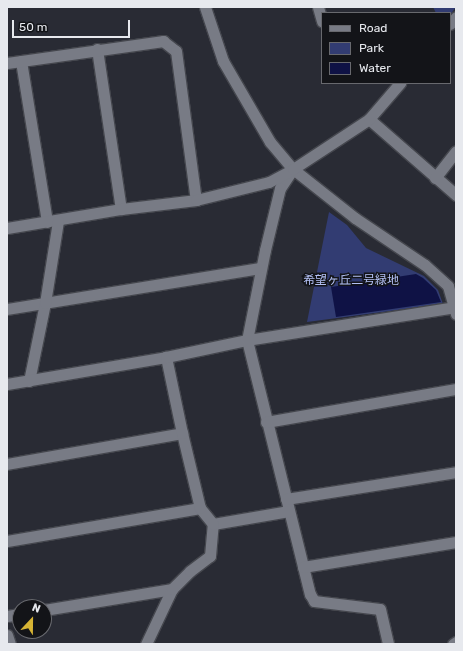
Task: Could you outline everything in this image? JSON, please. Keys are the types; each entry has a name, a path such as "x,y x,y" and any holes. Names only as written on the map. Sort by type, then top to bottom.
{"street":[{"path":"7,384 166,357 247,340 456,309 448,286 424,265 355,218 293,169 270,142 223,61 205,7"},
{"path":"318,7 321,18"},
{"path":"7,63 97,49 163,41 176,51 196,200"},
{"path":"97,49 121,209"},
{"path":"20,60 52,221 45,303 29,381"},
{"path":"7,228 121,209 196,200 269,182 293,169 369,119 399,84"},
{"path":"369,119 456,195"},
{"path":"435,178 456,152"},
{"path":"293,169 280,188 261,268 247,340 266,422 310,594 314,601 380,609 388,644"},
{"path":"7,309 261,268"},
{"path":"146,644 172,589 210,556 213,524 200,508 166,357"},
{"path":"266,422 456,389"},
{"path":"7,464 182,433"},
{"path":"286,499 456,472"},
{"path":"7,541 200,508"},
{"path":"213,524 289,511"},
{"path":"303,567 456,542"},
{"path":"52,609 172,589"},
{"path":"7,635 10,644"}],"green space":[{"path":"433,7 456,7 451,14 451,12 436,12"},
{"name":"希望ヶ丘二号緑地","path":"329,212 347,225 366,248 424,276 438,290 443,304 307,322"}],"water":[{"path":"416,274 423,278 436,290 441,302 336,317 331,287"}]}
